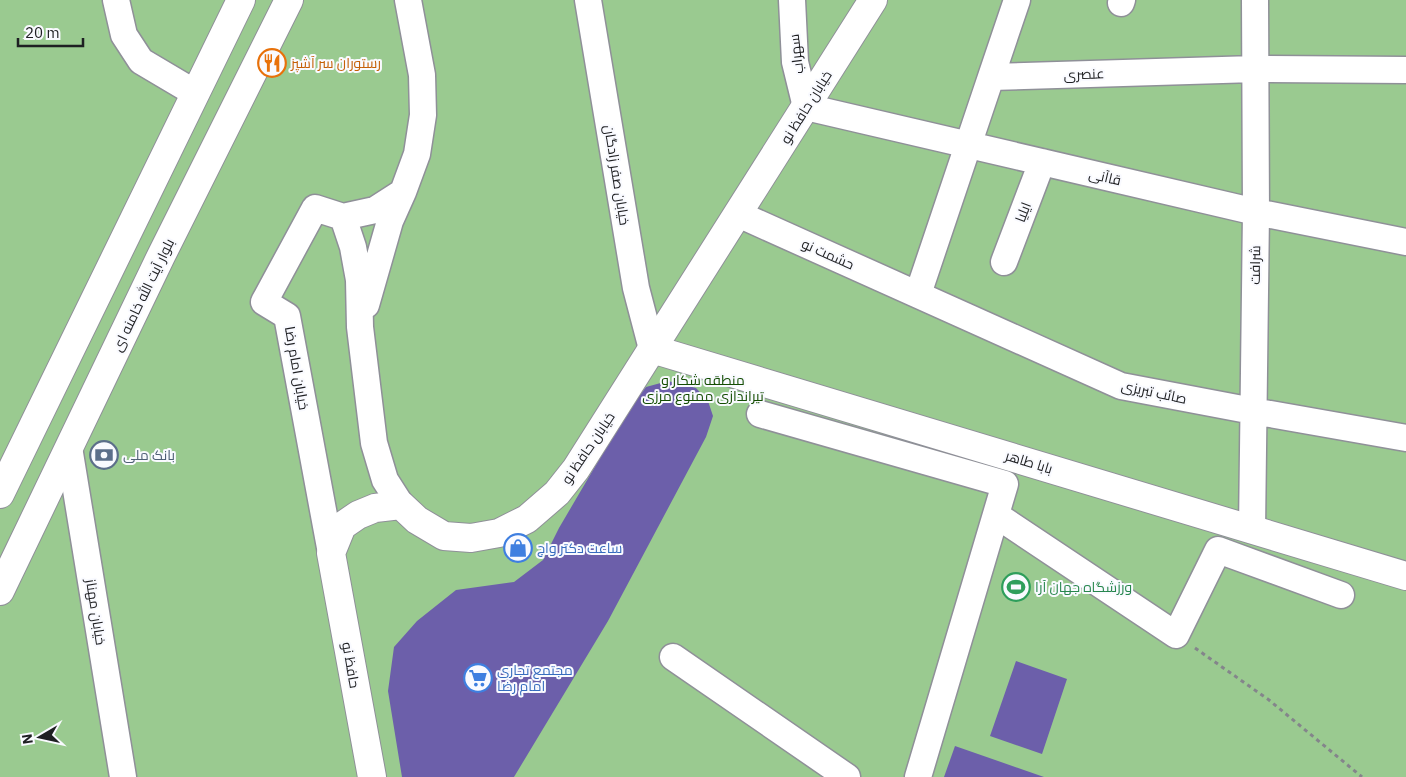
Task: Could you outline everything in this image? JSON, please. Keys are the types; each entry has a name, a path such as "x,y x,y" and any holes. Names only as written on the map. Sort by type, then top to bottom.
{"main road":[{"path":"0,494 241,0"},
{"name":"بلوار آیت الله خامنه ای","path":"0,591 161,256 289,0"},
{"name":"خیابان حافظ نو","path":"401,505 416,520 444,536 471,538 499,533 527,519 557,493 576,469 874,0"},
{"path":"175,137 212,155"},
{"name":"بابا طاهر","path":"652,349 1406,576"},
{"path":"330,553 342,526 358,515 375,508 401,505"},
{"name":"حافظ نو","path":"330,553 372,777"}],"street":[{"path":"116,0 124,35 141,61 196,93"},
{"path":"360,328 390,221 417,154 423,115 422,75 408,0"},
{"name":"خیابان صفر زادگان","path":"588,0 636,288 652,349"},
{"name":"سهراب","path":"792,0 795,62 806,107"},
{"path":"918,294 1017,0"},
{"name":"شرافت","path":"1252,530 1256,212 1255,0"},
{"name":"عنصری","path":"991,77 1255,68 1406,70"},
{"name":"قاآنی","path":"806,107 1256,212 1406,242"},
{"name":"ایلیا","path":"1004,262 1042,162"},
{"path":"343,217 375,210 403,192"},
{"name":"خیابان امام رضا","path":"330,553 287,316 264,302 315,208 343,217"},
{"name":"حشمت نو","path":"738,214 918,294"},
{"name":"خیابان حافظ نو","path":"343,217 353,247 359,280 360,328 374,443 385,480 401,505"},
{"name":"صائب تبریزی","path":"918,294 1121,386 1406,438"},
{"path":"760,414 1005,484 918,777"},
{"name":"خیابان مهناز","path":"69,447 123,777"},
{"path":"996,514 1176,635 1218,550 1340,594"},
{"path":"673,657 847,777"}],"path":[{"path":"1176,635 1269,700 1362,777"}],"green space":[{"name":"منطقه شکار و تیراندازی ممنوع مرزی","path":"0,0 1406,0 1406,777 0,777"}],"building":[{"path":"668,381 696,388 708,401 713,416 706,437 608,621 514,777 402,777 388,691 394,647 417,621 456,590 514,582 543,560 559,528 627,412 646,387"},
{"path":"1016,661 1067,679 1042,754 990,736"},
{"path":"955,746 1044,777 944,777"}],"place":[{"name":"رستوران سر آشپز","path":"272,63"},
{"name":"بانک ملی","path":"104,455"},
{"name":"ساعت دکتر واچ","path":"518,548"},
{"name":"ورزشگاه جهان آرا","path":"1016,587"},
{"name":"مجتمع تجاری امام رضا","path":"478,678"}]}
